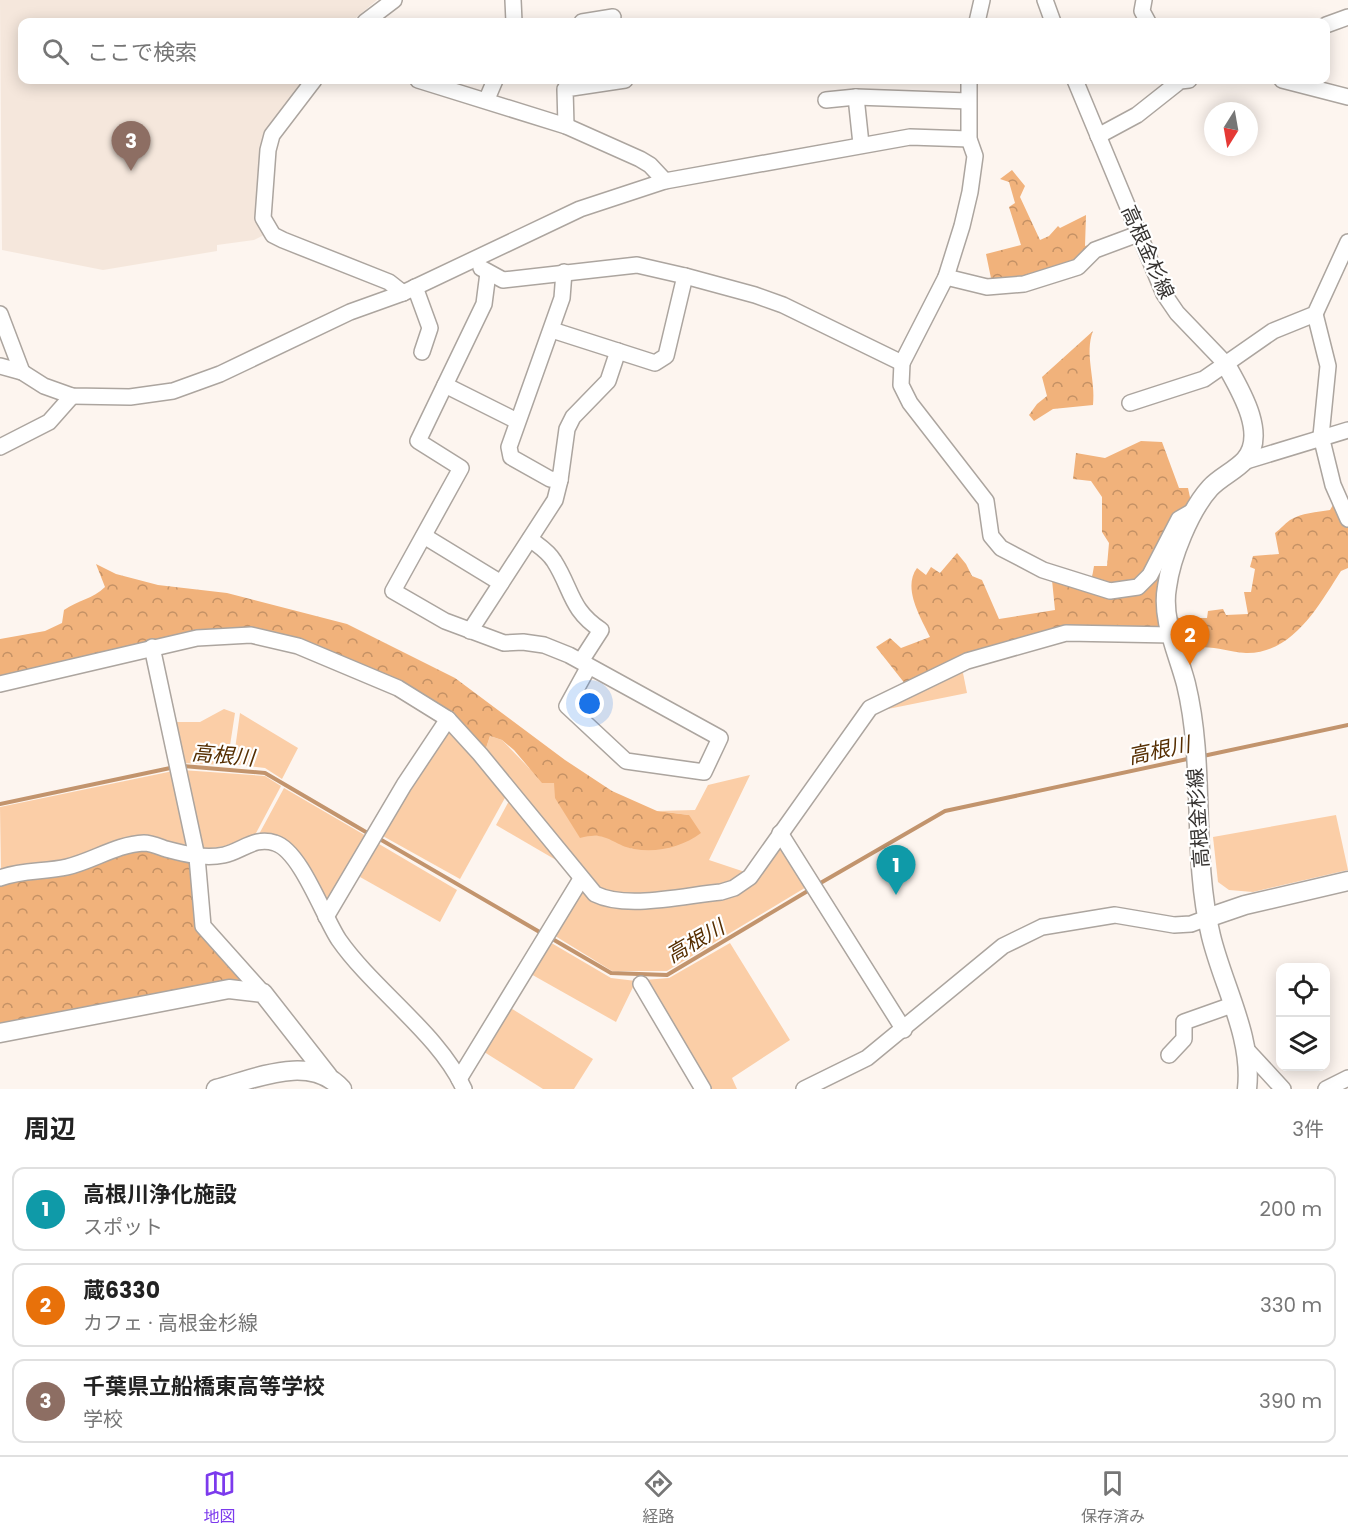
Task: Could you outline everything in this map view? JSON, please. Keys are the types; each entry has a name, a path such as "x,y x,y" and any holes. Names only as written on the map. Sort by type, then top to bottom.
{"street":[{"path":"370,18 394,0"},
{"path":"513,0 514,18"},
{"path":"978,18 982,0"},
{"path":"1045,0 1052,18"},
{"path":"1144,0 1142,10 1146,18"},
{"path":"607,18 613,17"},
{"path":"1330,24 1348,17"},
{"path":"311,84 272,135 267,161 263,218 273,235 283,240 409,290 429,328 422,352"},
{"path":"433,84 487,99 566,126 640,159 650,165 665,181"},
{"path":"487,99 493,84"},
{"path":"566,126 565,89 598,84"},
{"path":"969,84 969,139 975,156 970,192 946,277 902,363 902,385 910,403 986,501 991,536 1000,548 1025,563 1110,591 1129,590 1145,583 1179,519 1193,512"},
{"name":"高根金杉線","path":"1077,84 1164,294 1177,313 1226,363 1239,390 1253,429 1252,445 1243,462 1211,486 1193,512 1167,586 1165,604 1192,713 1203,888 1207,918 1247,1050 1247,1089"},
{"path":"1098,136 1137,115 1178,84"},
{"path":"1298,84 1348,97"},
{"path":"826,100 856,97 968,101"},
{"path":"856,97 861,144"},
{"path":"0,366 22,372 44,386 72,396 130,397 190,386 350,312 409,290 580,209 665,181 910,137 969,139"},
{"path":"946,277 987,287 1024,284 1078,267 1095,250 1138,234"},
{"path":"1348,242 1315,314 1328,366 1321,436 1333,485 1348,519"},
{"path":"469,260 503,280 637,265 685,276 783,305 902,363"},
{"path":"560,480 550,479 511,457 509,447 552,330 562,298 564,272"},
{"path":"488,273 484,304 418,441 461,468 393,591 445,621 504,644 523,642 544,645 585,663 720,738 704,772 626,761 567,706 585,663 601,630 585,620 555,562 546,550 530,539"},
{"path":"552,330 655,363 666,356 685,276"},
{"path":"0,314 22,372"},
{"path":"1130,403 1194,383 1273,331 1315,314"},
{"path":"470,631 555,500 570,423 608,381 618,351"},
{"path":"445,385 517,421"},
{"path":"0,447 49,422 72,396"},
{"path":"1243,462 1321,436 1348,430"},
{"path":"424,536 501,583"},
{"path":"0,684 197,638 251,635 298,646 398,688 448,719 480,754 595,894 608,900 625,901 721,892 734,888 750,877 870,708 967,661 1066,633 1172,635"},
{"path":"152,647 197,857 203,926 263,993 328,1076 342,1089"},
{"path":"326,917 448,719"},
{"path":"780,833 904,1030"},
{"path":"0,878 11,874 65,867 90,861 114,849 146,843 197,857 225,855 254,842 276,843 297,861 339,939 382,991 428,1038 462,1084 581,879"},
{"path":"804,1089 867,1059 1003,946 1042,927 1115,915 1174,924 1191,924 1245,905 1348,881"},
{"path":"641,984 704,1089"},
{"path":"0,1033 229,989 263,993"},
{"path":"1169,1055 1184,1039 1184,1022 1232,1005"},
{"path":"1247,1050 1283,1089"},
{"path":"216,1089 297,1070 312,1071 328,1076"},
{"path":"1326,1089 1348,1078"}],"shaded area":[{"path":"0,0 377,0 356,18 18,18 18,84 301,84 267,133 266,234 254,240 217,245 217,251 103,270 2,250"},
{"path":"962,668 967,693 873,712"},
{"path":"224,709 235,713 227,765 181,763 174,722 200,722"},
{"path":"240,713 298,748 282,779 265,768 233,764"},
{"path":"449,728 506,796 460,879 381,835"},
{"path":"490,736 502,740 529,768 554,783 591,835 609,837 632,849 689,815 657,811 695,810 708,785 750,775 709,860 745,872 730,884 718,886 625,896 598,891 484,754"},
{"path":"182,770 265,776 281,786 255,835 225,846 197,850"},
{"path":"173,771 188,851 145,839 88,858 1,873 0,807"},
{"path":"284,788 368,837 330,898 324,897 300,859 258,836"},
{"path":"510,799 568,867 496,825"},
{"path":"1336,815 1348,870 1253,892 1229,890 1218,882 1213,837"},
{"path":"780,841 808,886 667,971 612,971 552,934 582,886 595,899 720,897"},
{"path":"379,844 457,890 440,922 360,877"},
{"path":"548,941 611,978 636,981 616,1022 529,973"},
{"path":"730,943 790,1040 732,1078 737,1089 709,1089 644,980 669,978"},
{"path":"509,1007 593,1059 574,1089 543,1089 481,1050"}],"green space":[{"path":"1012,170 1025,186 1020,197 1040,240 1049,236 1058,226 1060,228 1086,215 1085,246 1092,244 1079,263 1060,270 992,283 986,254 1021,245 1009,207 1015,203 1009,182 1000,179"},
{"path":"1093,331 1090,358 1093,405 1053,409 1034,421 1029,415 1047,396 1042,377"},
{"path":"1141,441 1162,442 1179,488 1188,488 1191,502 1163,632 1063,630 906,685 876,647 890,638 901,648 930,637 912,594 911,585 917,568 926,575 931,567 940,573 957,553 972,576 982,580 999,619 1055,610 1052,580 1090,589 1094,566 1107,566 1109,543 1102,532 1102,497 1091,481 1073,479 1076,453 1105,458"},
{"path":"1338,504 1348,510 1348,568 1341,571 1303,625 1278,645 1263,651 1246,653 1211,648 1190,649 1172,614 1179,618 1207,618 1208,611 1223,609 1226,615 1248,614 1244,592 1251,592 1255,569 1250,567 1253,556 1279,554 1275,533 1286,523 1309,513 1330,510 1333,505"},
{"path":"96,564 116,574 158,585 227,593 347,624 455,678 565,760 612,791 657,811 689,815 701,833 678,845 652,850 626,847 597,836 580,838 555,798 554,783 542,783 514,750 502,740 490,736 484,754 450,715 250,631 0,677 0,639 45,631 62,623 64,610 105,587"},
{"path":"145,850 189,861 196,924 243,976 240,981 0,1027 0,883"}],"waterway":[{"name":"高根川","path":"1203,756 1348,725"},
{"name":"高根川","path":"817,885 945,811 1192,758"},
{"name":"高根川","path":"183,766 265,773 371,835"},
{"name":"高根川","path":"0,804 175,767"},
{"name":"高根川","path":"378,838 543,934"},
{"name":"高根川","path":"549,937 611,973 667,975 811,889"}],"place":[{"name":"千葉県立船橋東高等学校","path":"131,171"},
{"name":"蔵6330","path":"1190,665"},
{"name":"高根川浄化施設","path":"896,895"}]}
